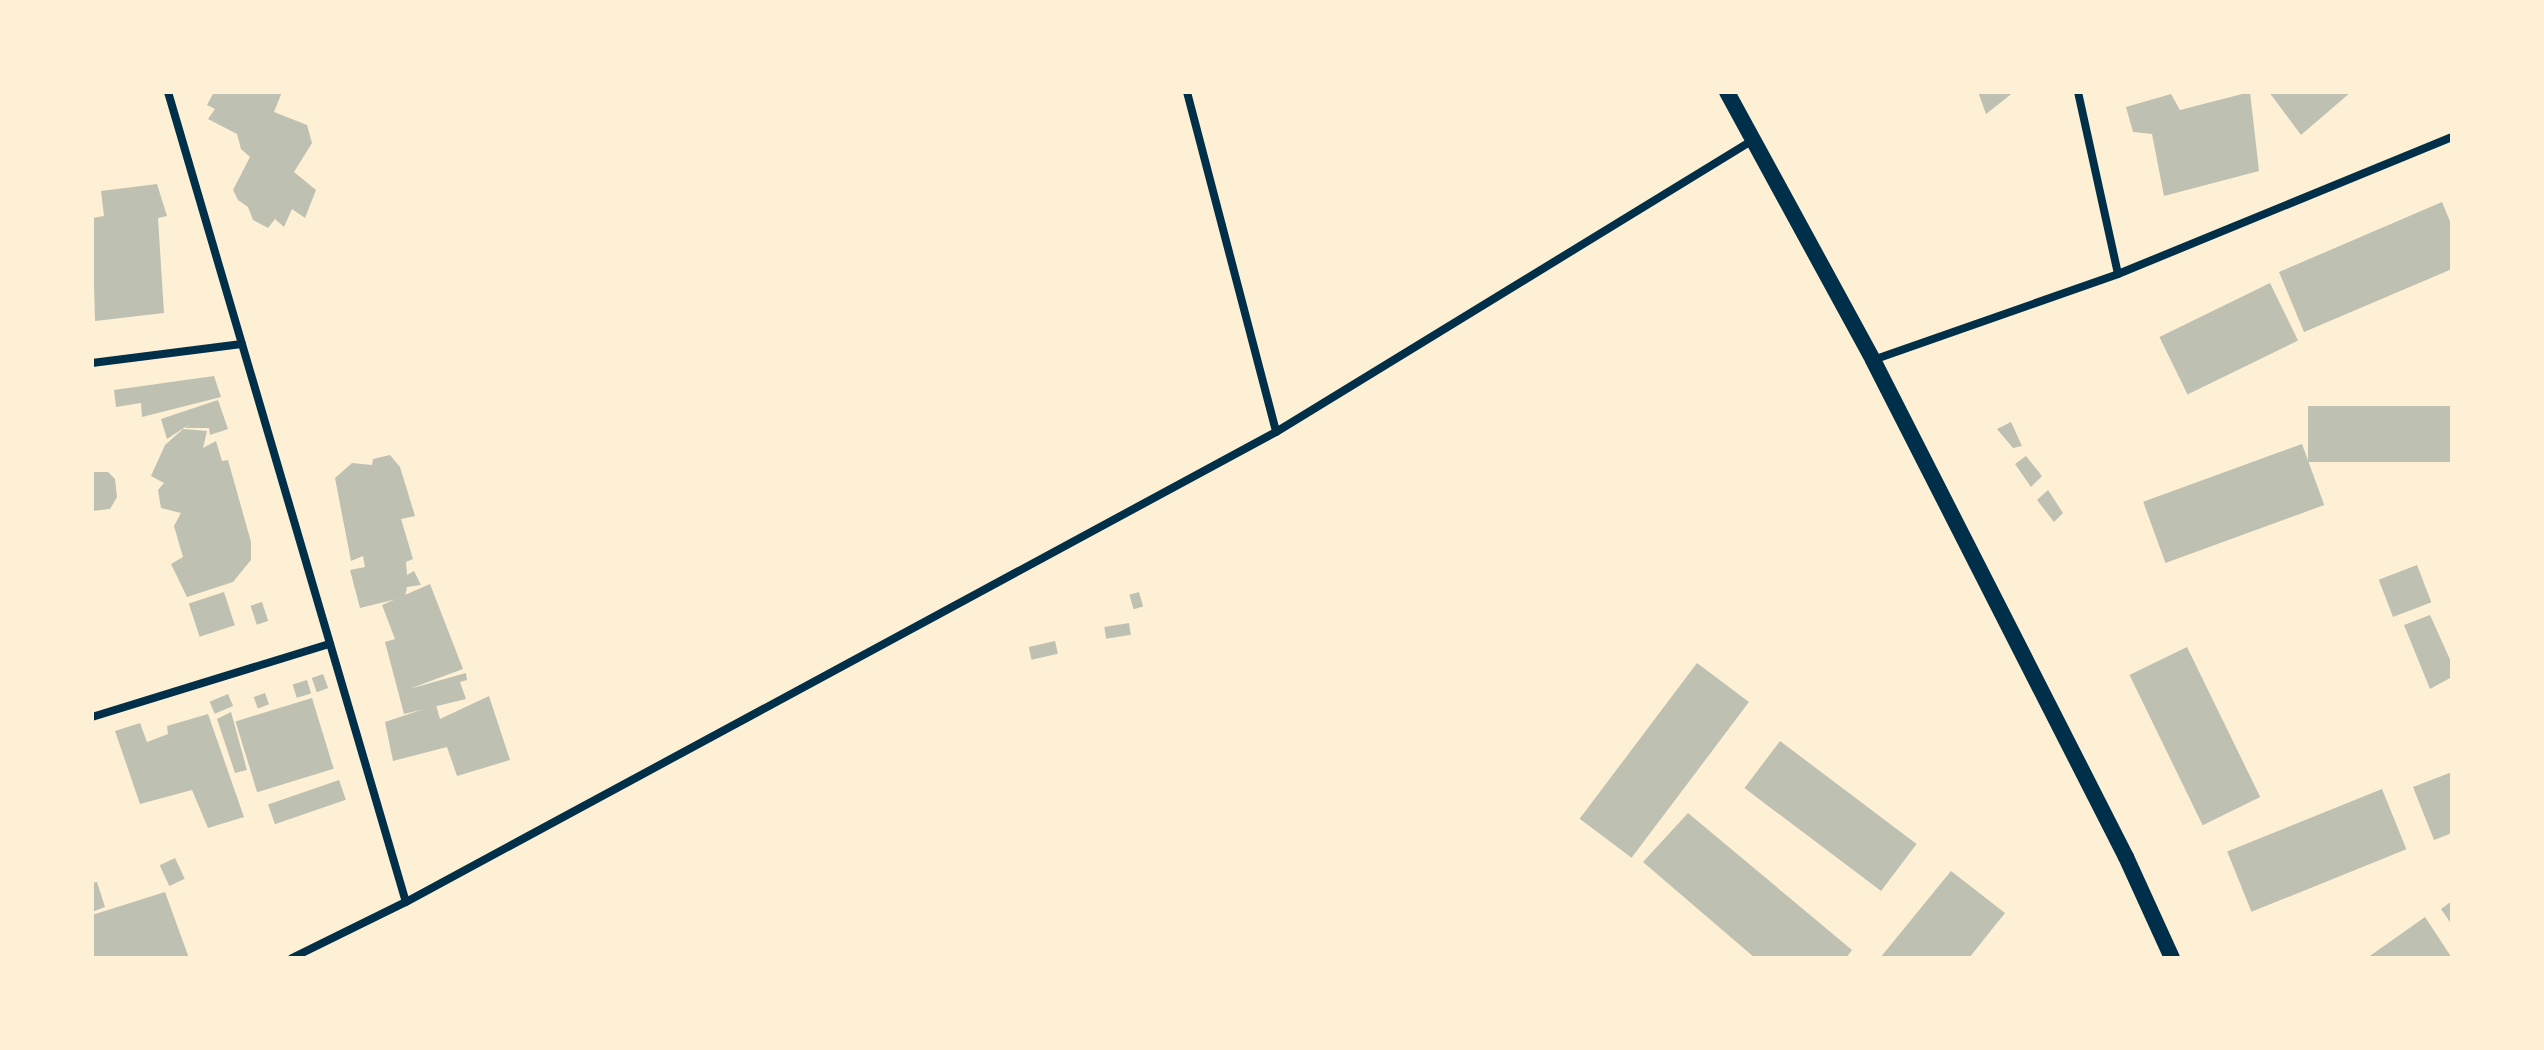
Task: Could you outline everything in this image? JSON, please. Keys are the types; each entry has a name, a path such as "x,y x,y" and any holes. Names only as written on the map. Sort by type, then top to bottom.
{"main road":[{"path":"1727,92 1873,360 2126,857 2172,958"}],"street":[{"path":"168,92 406,902"},
{"path":"1187,92 1276,432"},
{"path":"2078,92 2118,274"},
{"path":"1873,360 2118,274 2452,137"},
{"path":"292,958 406,902 1276,432 1754,140"},
{"path":"92,363 242,344"},
{"path":"92,717 330,644"}],"building":[{"path":"214,92 282,92 274,112 307,125 312,143 294,172 316,190 305,218 292,209 284,227 275,219 268,228 253,220 248,207 238,200 233,190 250,157 241,149 237,134 208,119 215,109 207,105"},
{"path":"1978,92 2014,92 1986,114"},
{"path":"2250,92 2259,171 2164,196 2152,134 2133,132 2126,107 2171,94 2180,110"},
{"path":"2269,92 2351,92 2301,135"},
{"path":"157,184 167,216 158,218 164,313 95,321 92,218 104,216 101,191"},
{"path":"2442,202 2452,226 2452,269 2304,332 2279,272"},
{"path":"2270,283 2298,341 2188,394 2159,337"},
{"path":"214,376 221,397 142,417 141,403 116,407 114,390"},
{"path":"218,400 228,429 210,435 209,428 185,428 190,424 167,439 161,419"},
{"path":"2308,406 2452,406 2452,462 2308,462"},
{"path":"2011,422 2022,446 2013,448 1997,429"},
{"path":"183,429 207,431 203,448 216,441 222,461 228,460 251,542 251,560 233,582 187,597 171,564 183,557 174,526 181,513 161,508 158,490 164,483 151,476 165,445"},
{"path":"2302,444 2324,505 2165,563 2143,502"},
{"path":"390,455 400,467 415,516 401,519 413,559 406,562 407,575 414,571 421,585 407,587 405,597 360,608 350,570 365,567 363,556 351,561 335,478 352,463 372,465 373,459"},
{"path":"2026,456 2042,476 2031,487 2015,464"},
{"path":"92,472 108,472 115,479 117,497 110,509 92,511"},
{"path":"2048,490 2063,513 2054,522 2037,500"},
{"path":"2417,565 2431,602 2393,617 2379,580"},
{"path":"430,584 463,669 409,689 466,673 467,680 460,682 466,699 404,714 385,642 395,639 382,605"},
{"path":"224,592 235,625 200,637 189,603"},
{"path":"1139,592 1143,606 1134,609 1129,595"},
{"path":"262,602 268,621 257,625 251,606"},
{"path":"2430,615 2452,664 2452,677 2430,689 2404,625"},
{"path":"1129,623 1131,635 1106,639 1104,627"},
{"path":"1055,641 1058,654 1032,660 1029,647"},
{"path":"2187,647 2260,797 2203,825 2129,675"},
{"path":"1697,663 1749,702 1632,858 1580,819"},
{"path":"323,674 328,688 317,692 312,678"},
{"path":"307,680 311,693 297,698 293,684"},
{"path":"265,693 269,704 258,708 254,697"},
{"path":"228,694 233,706 215,714 210,702"},
{"path":"489,696 510,760 457,776 447,747 393,761 385,722 436,705 440,719"},
{"path":"312,698 334,769 257,792 235,721"},
{"path":"231,712 247,770 235,773 217,719"},
{"path":"208,714 244,817 208,828 192,790 140,804 115,731 140,723 147,742 168,734 167,726"},
{"path":"1780,741 1917,844 1881,891 1744,788"},
{"path":"2452,772 2452,833 2434,840 2413,787"},
{"path":"339,780 346,800 275,824 268,804"},
{"path":"2382,789 2406,849 2252,912 2227,852"},
{"path":"1688,813 1852,950 1846,958 1755,958 1643,862"},
{"path":"175,858 185,879 169,886 160,865"},
{"path":"1951,871 2005,913 1969,958 1880,958"},
{"path":"97,882 105,907 92,912 92,883"},
{"path":"165,892 189,958 92,958 92,915"},
{"path":"2452,901 2452,925 2441,909"},
{"path":"2425,917 2452,958 2367,958"}]}
